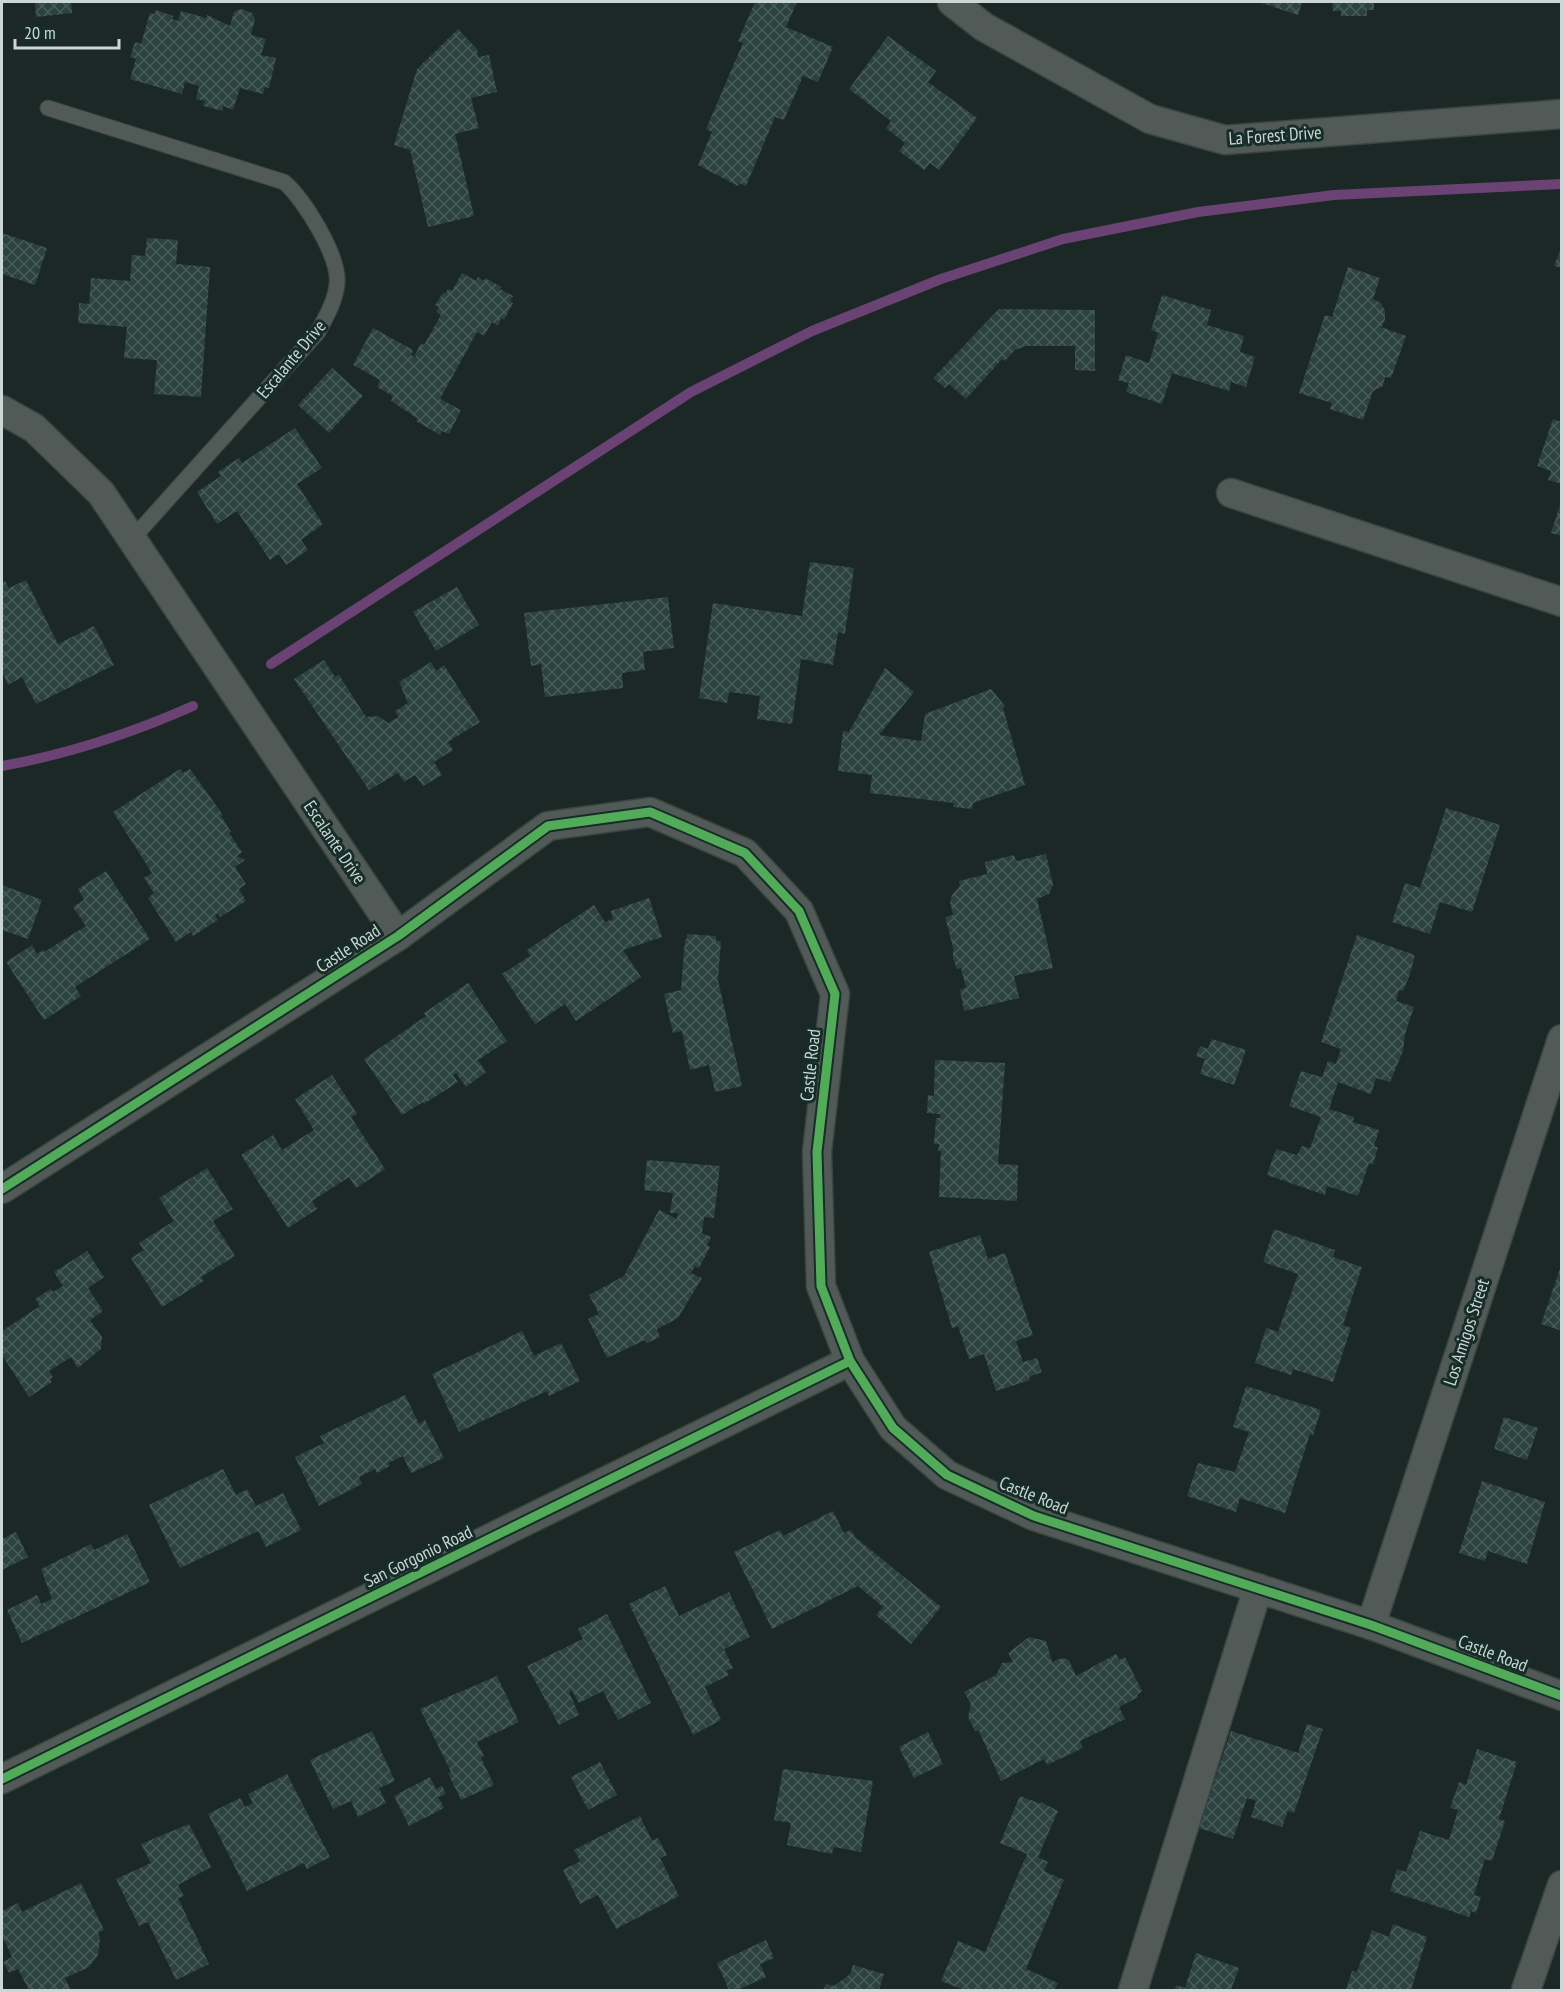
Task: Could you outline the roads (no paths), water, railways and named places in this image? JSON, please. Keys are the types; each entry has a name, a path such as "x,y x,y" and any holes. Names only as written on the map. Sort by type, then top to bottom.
{"street":[{"name":"La Forest Drive","path":"952,2 984,27 1150,120 1225,140 1562,114"},
{"name":"Escalante Drive","path":"2,410 34,428 101,493 398,936"},
{"path":"1231,493 1562,603"},
{"name":"Castle Road","path":"2,1189 398,936 548,826 650,812 745,853 799,911 835,994 817,1152 821,1286 850,1361 893,1428 947,1475 1034,1515 1371,1625 1562,1696"},
{"name":"Los Amigos Street","path":"1371,1625 1562,1039"},
{"name":"San Gorgonio Road","path":"2,1779 850,1361"},
{"path":"1133,1990 1258,1588"},
{"path":"1526,1990 1562,1885"}],"lane":[{"name":"Escalante Drive","path":"48,108 284,182 296,193 335,261 337,284 330,310 318,332 133,538"}],"waterway":[{"path":"271,664 691,392 812,331 941,279 1063,239 1198,212 1334,195 1562,184"},
{"path":"2,766 51,756 99,742 146,726 193,706"}]}
